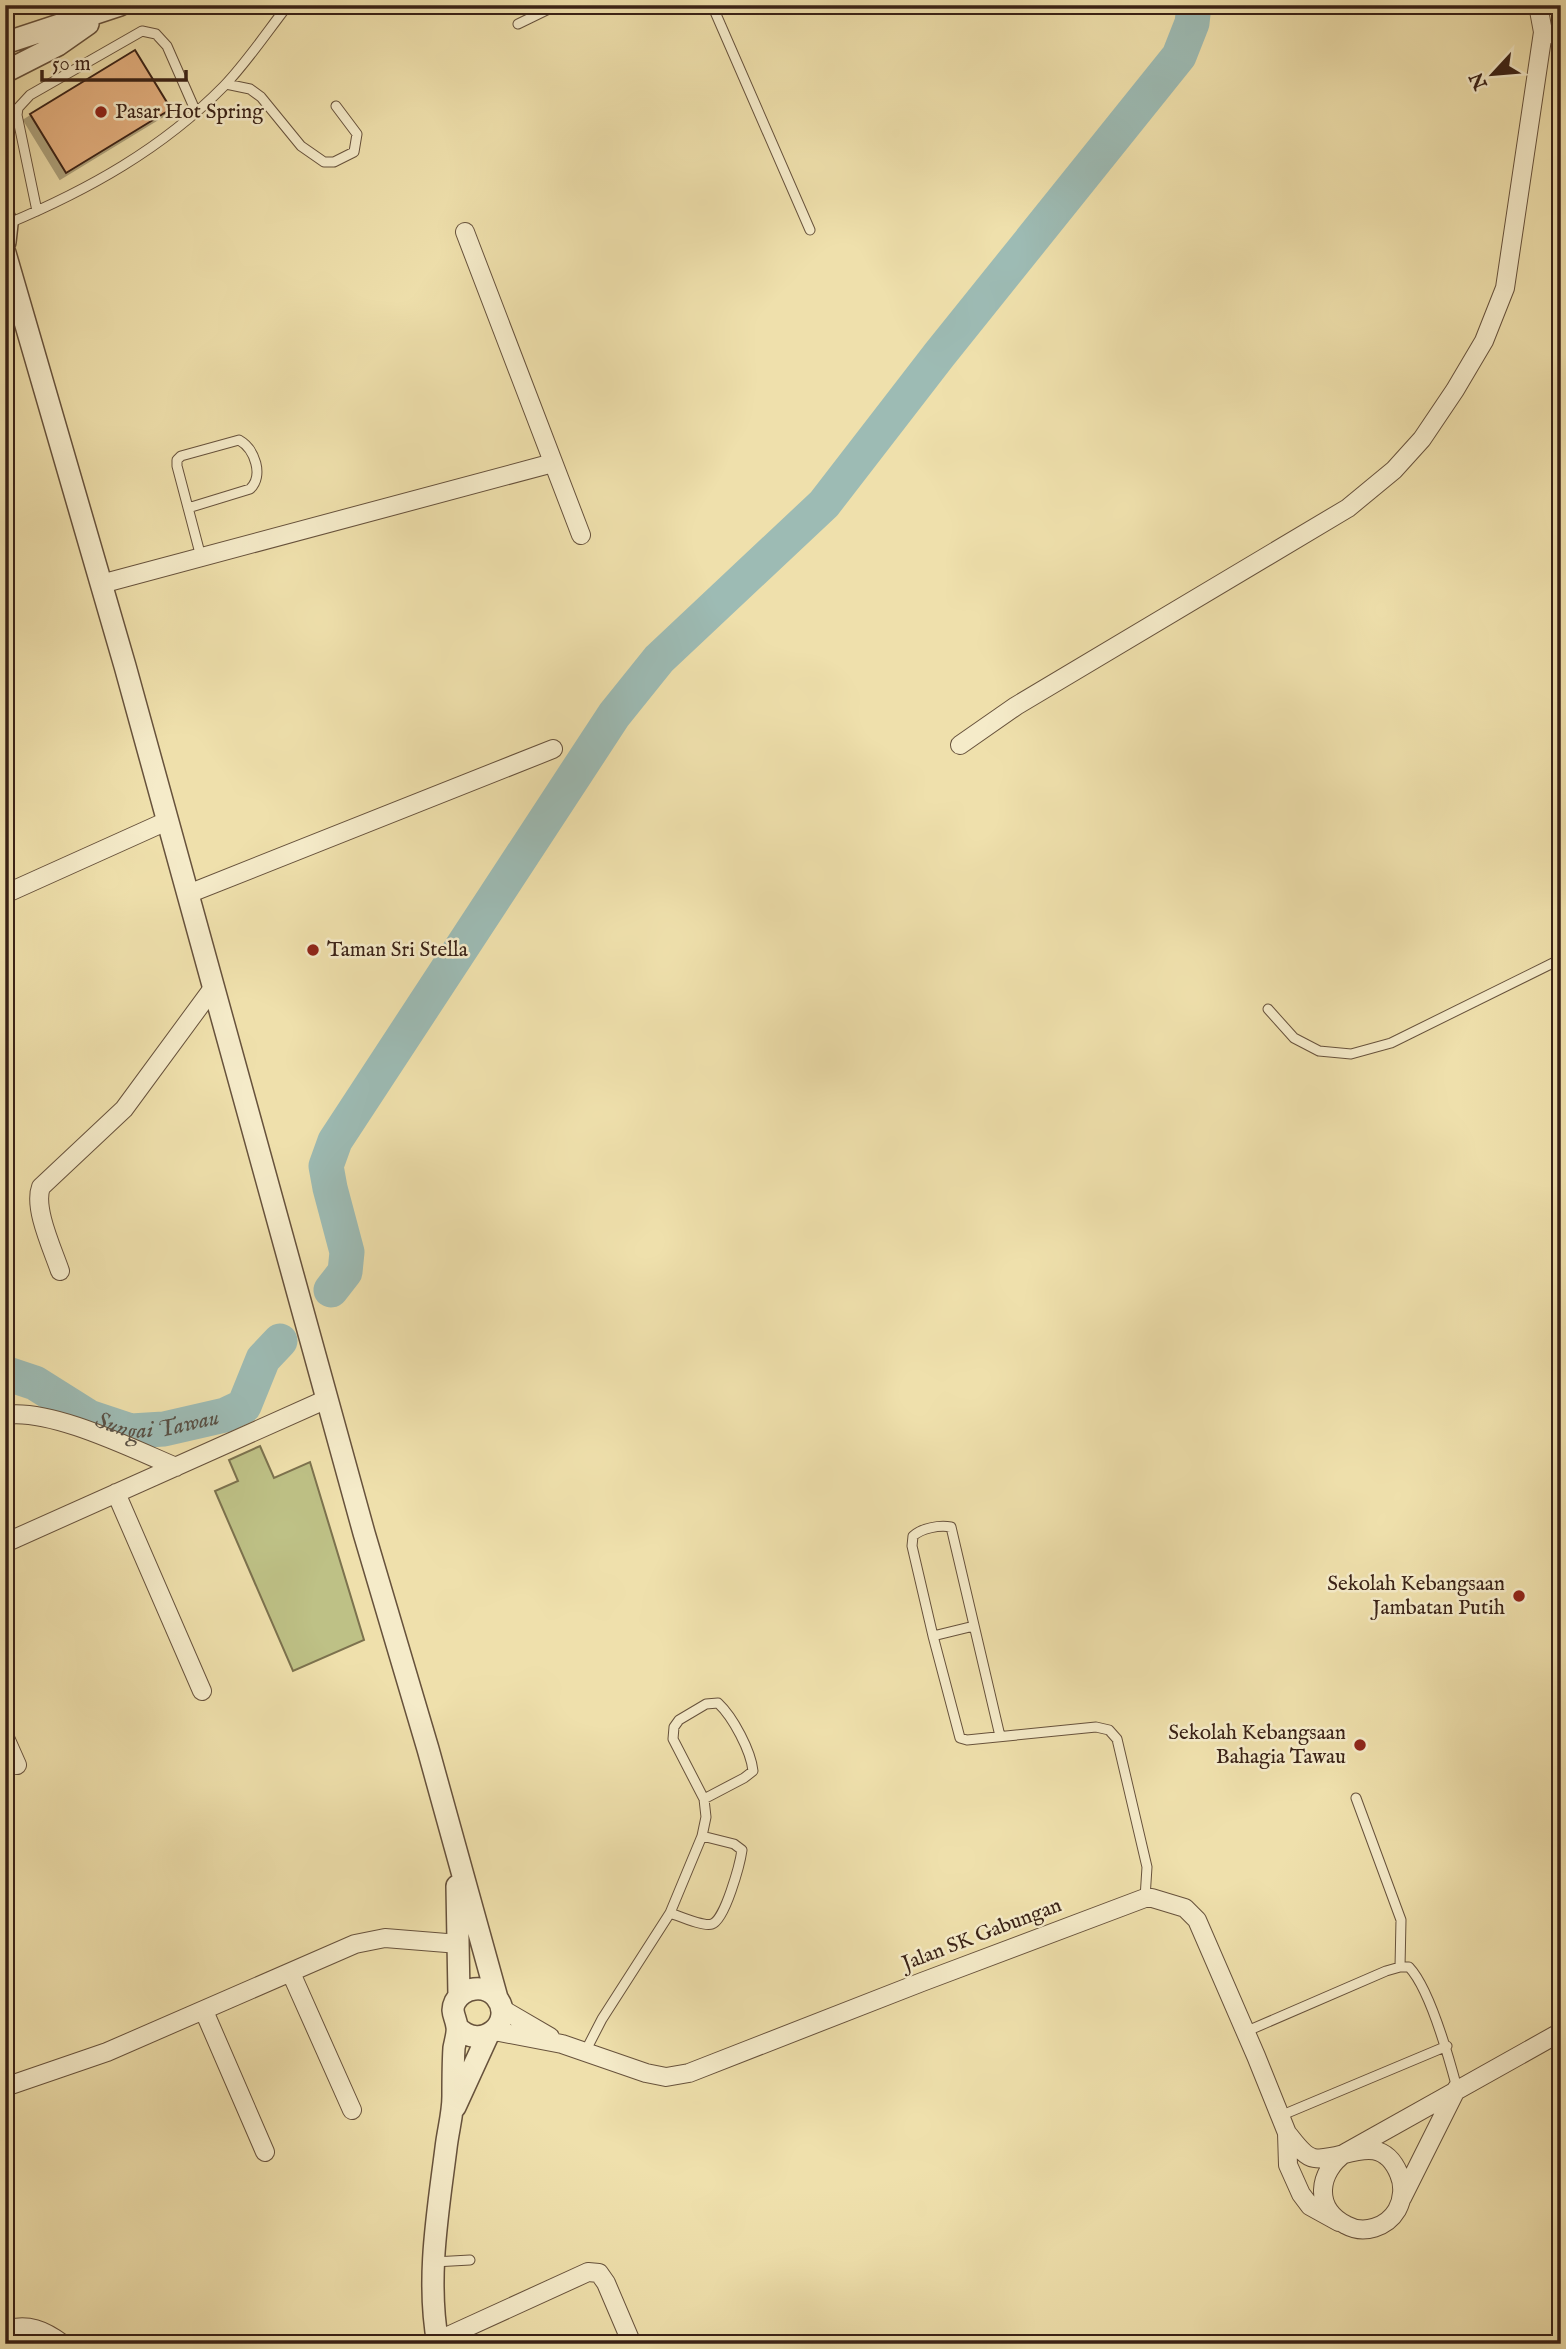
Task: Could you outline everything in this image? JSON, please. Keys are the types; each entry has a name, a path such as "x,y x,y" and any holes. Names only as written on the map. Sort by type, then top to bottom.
{"street":[{"path":"960,745 1028,699 1348,508 1394,470 1422,439 1484,341 1504,288 1543,32 1538,5"},
{"path":"5,43 113,8"},
{"path":"5,72 58,45 113,8"},
{"path":"466,232 581,535"},
{"path":"5,253 101,584 364,1533 499,2003 501,2021 491,2033 453,2112"},
{"path":"101,584 553,463"},
{"path":"188,894 552,749"},
{"path":"5,894 167,821"},
{"path":"60,1271 40,1210 38,1196 41,1187 124,1109 214,988"},
{"path":"5,1543 327,1399"},
{"path":"5,1415 34,1416 70,1425 176,1467"},
{"path":"116,1493 202,1691"},
{"path":"5,1738 17,1765"},
{"path":"456,1846 459,1996 453,2011 457,2027 452,2072 453,2112 438,2207 434,2262 433,2298 437,2342 588,2272 599,2273 606,2283 632,2344"},
{"path":"1148,1898 1185,1908 1197,1920 1287,2133 1301,2150 1311,2158 1325,2158 1358,2150 1370,2150 1382,2155 1392,2163 1399,2174 1401,2199"},
{"name":"Jalan SK Gabungan","path":"491,2033 562,2044 646,2073 666,2077 689,2074 799,2029 1148,1898"},
{"path":"5,2087 107,2052 355,1944 385,1938 459,1944"},
{"path":"291,1973 352,2110"},
{"path":"459,1996 478,1988 488,1991 499,2003"},
{"name":"Jalan SK Gabungan","path":"499,2003 562,2044"},
{"path":"204,2011 265,2152"},
{"path":"457,2027 476,2038 491,2033"},
{"path":"1339,2221 1327,2207 1323,2185 1326,2171 1335,2160 1457,2088 1561,2032"},
{"path":"1287,2133 1288,2165 1301,2194 1310,2206 1350,2228 1376,2228 1396,2211 1457,2088"},
{"path":"5,2330 19,2326 34,2327 62,2344"}],"lane":[{"path":"6,228 125,166 196,111 226,84 288,5"},
{"path":"518,24 556,5"},
{"path":"712,5 810,230"},
{"path":"37,211 17,115 18,108 30,95 142,32 156,34 167,46 196,111"},
{"path":"1543,32 1561,45"},
{"path":"226,84 250,89 261,97 301,146 324,162 334,162 354,152 357,134 336,106"},
{"path":"188,508 250,489 256,484 258,475 250,448 239,440 181,456 177,460 177,466 188,508 201,557"},
{"path":"1268,1009 1294,1038 1319,1051 1351,1054 1391,1043 1561,959"},
{"path":"1000,1736 951,1527 943,1525 918,1531 913,1536 912,1546 960,1738 967,1740 1096,1727 1109,1730 1117,1739 1147,1867 1148,1898"},
{"path":"933,1636 974,1626"},
{"path":"585,2052 602,2019 670,1913 702,1836 706,1817 705,1799 673,1739 674,1727 679,1720 706,1704 718,1703 725,1710 751,1758 753,1771 705,1799"},
{"path":"1356,1798 1401,1920 1400,1967"},
{"path":"670,1913 709,1925 716,1923 722,1914 741,1861 742,1850 734,1844 702,1836"},
{"path":"1245,2032 1400,1967 1409,1967 1419,1981 1447,2046 1457,2088"},
{"path":"1280,2116 1447,2046"},
{"path":"434,2262 470,2260"}],"green space":[{"path":"260,1446 274,1478 310,1462 364,1640 293,1671 215,1491 238,1481 229,1460"}],"building":[{"name":"Pasar Hot Spring","path":"135,50 171,109 66,173 30,114"}],"waterway":[{"path":"331,1290 345,1272 347,1252 326,1166 335,1141 614,715 659,659 824,504 939,355 1179,56 1192,23 1194,5"},
{"name":"Sungai Tawau","path":"5,1373 35,1383 89,1417 131,1431 164,1429 225,1415 244,1406 263,1359 280,1341"}],"place":[{"name":"Pasar Hot Spring","path":"101,112"},
{"name":"Taman Sri Stella","path":"313,950"},
{"name":"Sekolah Kebangsaan Jambatan Putih","path":"1519,1596"},
{"name":"Sekolah Kebangsaan Bahagia Tawau","path":"1360,1745"}]}
